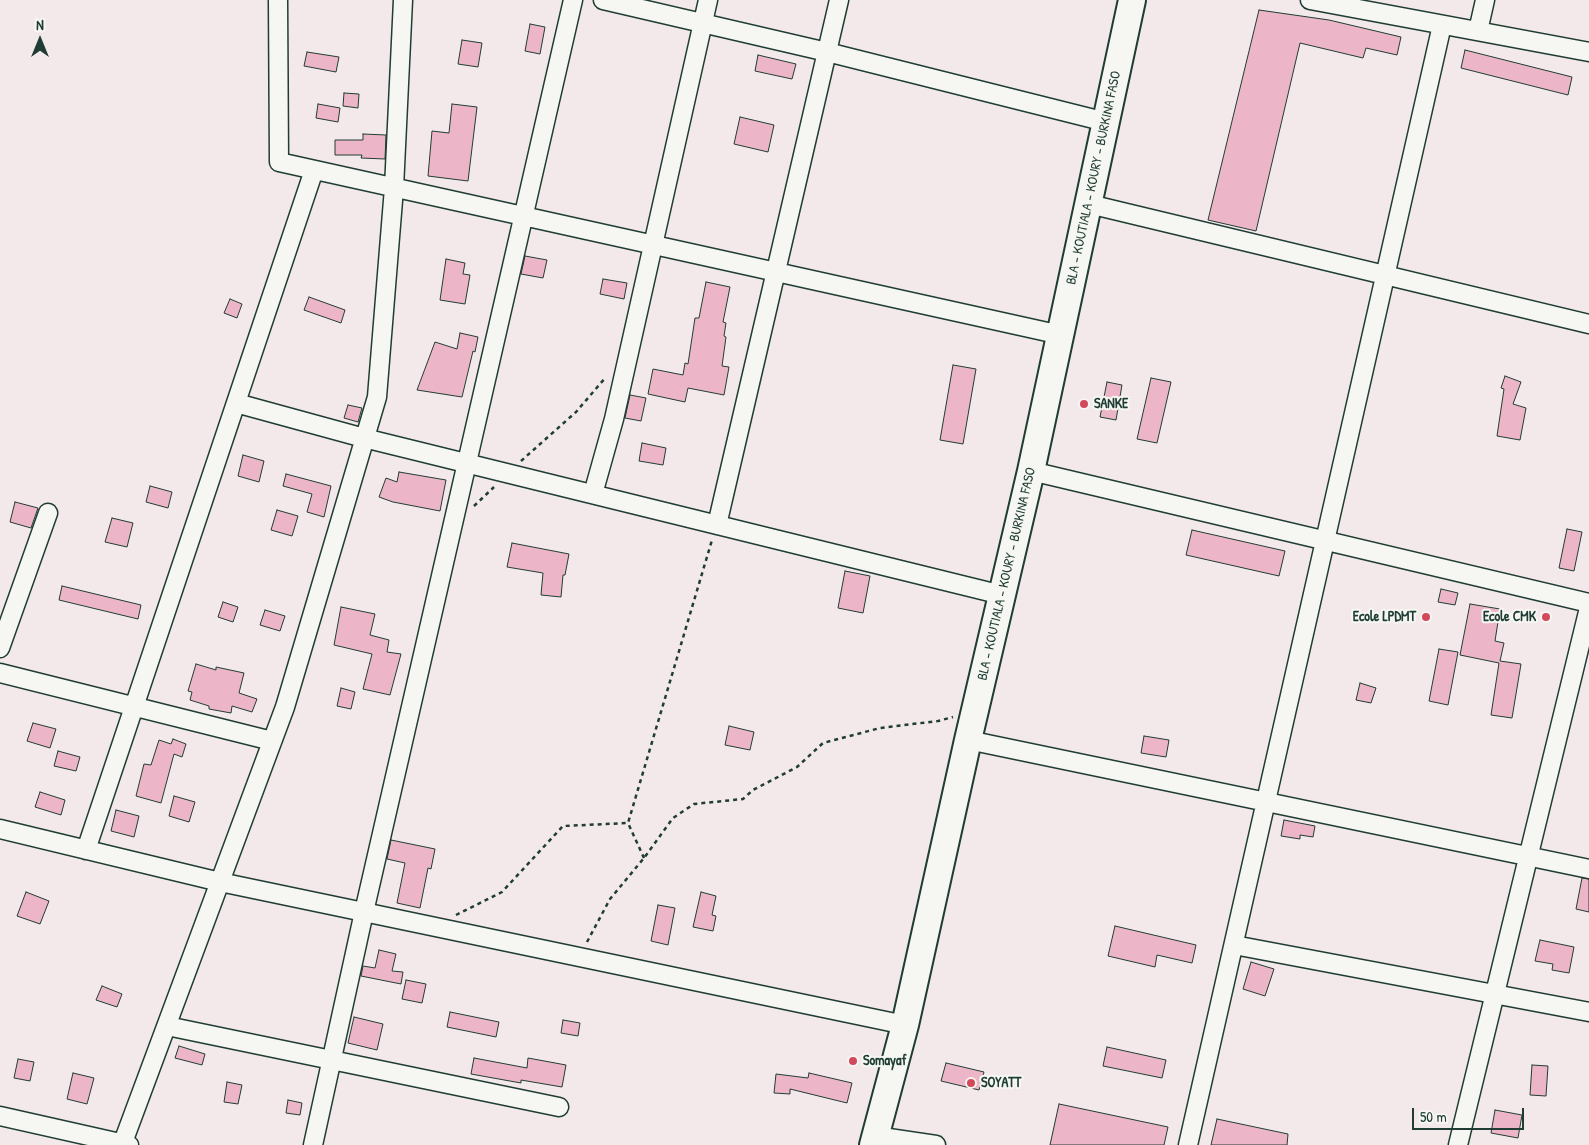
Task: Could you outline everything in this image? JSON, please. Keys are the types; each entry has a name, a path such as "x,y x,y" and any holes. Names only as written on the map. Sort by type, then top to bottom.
{"main road":[{"name":"BLA - KOUTIALA - KOURY - BURKINA FASO","path":"874,1140 905,1025 968,740 1031,471 1132,0"}],"street":[{"path":"278,0 279,162 1060,335"},
{"path":"0,1116 125,1144 285,708 376,397 394,188 403,0"},
{"path":"313,1145 364,912 573,0"},
{"path":"603,0 827,52 1106,122"},
{"path":"592,494 614,419 708,0"},
{"path":"717,524 839,0"},
{"path":"1310,0 1589,52"},
{"path":"1478,31 1485,0"},
{"path":"1188,1145 1442,25"},
{"path":"86,850 314,170"},
{"path":"1089,204 1589,324"},
{"path":"236,403 364,438 1002,595"},
{"path":"1031,471 1589,603"},
{"path":"0,648 48,513"},
{"path":"1458,1145 1589,608"},
{"path":"0,673 272,741"},
{"path":"968,740 1589,869"},
{"path":"0,829 220,882 905,1025"},
{"path":"1234,945 1589,1012"},
{"path":"167,1026 559,1107"},
{"path":"874,1140 936,1145"}],"path":[{"path":"473,508 508,473 576,412 629,350"},
{"path":"644,858 628,823 717,524"},
{"path":"579,957 610,899 644,858 673,818 694,804 743,799 753,790 797,767 823,743 880,728 938,721 975,712"},
{"path":"430,926 466,911 502,892 563,826 628,823"}],"building":[{"path":"1259,10 1329,20 1401,37 1397,55 1366,48 1363,58 1300,43 1256,231 1208,220"},
{"path":"530,24 545,27 540,54 525,51"},
{"path":"462,40 482,43 478,67 458,64"},
{"path":"1465,50 1572,77 1568,95 1461,68"},
{"path":"307,52 339,57 336,72 304,66"},
{"path":"758,55 796,64 792,79 755,71"},
{"path":"344,93 359,94 358,108 343,106"},
{"path":"318,104 340,108 338,122 316,118"},
{"path":"452,104 477,107 468,181 428,176 432,131 449,133"},
{"path":"740,117 774,125 768,152 734,144"},
{"path":"363,134 386,135 385,159 361,158 362,155 335,155 335,140 363,140"},
{"path":"525,256 547,260 543,278 521,274"},
{"path":"446,259 465,263 463,274 470,275 465,304 440,300"},
{"path":"603,279 627,283 624,299 600,294"},
{"path":"706,282 730,287 723,322 726,323 724,336 726,337 722,366 729,367 724,395 688,388 685,402 648,394 653,369 683,375 685,363 688,364 695,318 699,318"},
{"path":"309,297 345,310 341,323 304,310"},
{"path":"230,299 242,304 237,318 224,313"},
{"path":"460,333 478,337 462,397 417,390 435,342 457,349"},
{"path":"953,365 976,369 963,444 940,440"},
{"path":"1505,376 1521,382 1513,404 1526,408 1520,440 1497,436 1504,389 1501,388"},
{"path":"1151,378 1171,382 1157,443 1137,439"},
{"path":"1107,382 1122,385 1116,420 1100,417"},
{"path":"630,395 646,398 641,421 625,418"},
{"path":"348,405 362,408 358,422 344,418"},
{"path":"642,443 666,448 663,465 639,461"},
{"path":"243,455 264,461 259,482 238,476"},
{"path":"399,472 446,480 440,511 393,502 379,497 386,478 397,482"},
{"path":"286,474 331,486 324,517 307,512 312,494 283,486"},
{"path":"150,486 172,492 168,508 146,502"},
{"path":"15,502 38,508 31,528 10,522"},
{"path":"277,510 298,516 292,536 271,530"},
{"path":"112,518 133,523 127,547 105,542"},
{"path":"1567,529 1582,532 1574,571 1559,568"},
{"path":"1192,530 1285,551 1279,576 1186,555"},
{"path":"512,543 569,554 565,575 563,575 561,597 541,595 543,573 507,567"},
{"path":"845,571 870,576 863,613 838,608"},
{"path":"62,586 141,605 138,619 59,600"},
{"path":"1441,589 1458,593 1455,605 1438,602"},
{"path":"223,602 238,607 233,622 218,617"},
{"path":"1470,604 1500,609 1495,641 1504,643 1500,661 1521,664 1512,718 1491,715 1499,663 1460,655"},
{"path":"341,607 375,614 370,635 389,640 387,652 401,654 390,695 363,689 372,654 334,645"},
{"path":"265,610 285,616 280,631 260,625"},
{"path":"1439,649 1458,652 1448,705 1429,701"},
{"path":"196,664 216,670 216,667 244,673 239,693 257,699 252,712 232,706 231,713 209,709 209,706 190,700 192,692 188,691"},
{"path":"1360,683 1376,688 1371,703 1356,700"},
{"path":"341,688 355,692 351,709 337,706"},
{"path":"33,723 56,729 50,748 27,741"},
{"path":"729,726 754,732 750,750 725,745"},
{"path":"1144,736 1169,740 1166,757 1141,753"},
{"path":"173,739 186,744 182,757 174,754 161,803 136,796 144,764 151,765 159,740 171,744"},
{"path":"58,751 80,757 76,771 54,766"},
{"path":"40,792 65,800 61,815 35,807"},
{"path":"174,796 195,802 189,822 169,816"},
{"path":"116,810 139,816 134,837 111,831"},
{"path":"1284,820 1315,826 1313,837 1300,835 1300,839 1281,836"},
{"path":"391,840 435,849 431,869 428,868 420,908 397,903 405,863 387,859"},
{"path":"1582,878 1589,879 1589,912 1576,909"},
{"path":"26,892 49,901 40,924 17,916"},
{"path":"701,892 716,896 712,915 716,916 713,931 693,927"},
{"path":"658,905 675,908 668,945 651,941"},
{"path":"1115,926 1196,945 1192,963 1157,955 1155,967 1108,956"},
{"path":"1540,940 1574,947 1569,973 1552,970 1553,964 1535,961"},
{"path":"379,950 396,954 392,971 403,972 401,984 361,976 363,966 375,968"},
{"path":"1251,962 1274,969 1265,996 1243,989"},
{"path":"406,980 426,984 422,1003 402,999"},
{"path":"102,986 122,994 117,1007 96,1000"},
{"path":"450,1012 499,1022 496,1037 447,1027"},
{"path":"354,1017 383,1024 377,1050 348,1043"},
{"path":"563,1020 580,1023 578,1036 561,1033"},
{"path":"179,1046 205,1054 202,1065 175,1058"},
{"path":"1107,1047 1166,1060 1162,1078 1103,1066"},
{"path":"474,1058 527,1068 528,1058 566,1065 562,1087 521,1080 521,1083 471,1074"},
{"path":"18,1059 34,1062 30,1081 14,1078"},
{"path":"946,1063 984,1072 979,1090 941,1081"},
{"path":"1532,1065 1548,1066 1546,1096 1530,1095"},
{"path":"73,1073 94,1078 87,1104 67,1099"},
{"path":"809,1073 852,1083 847,1103 790,1089 790,1094 774,1093 776,1074 808,1078"},
{"path":"227,1082 242,1085 238,1104 224,1102"},
{"path":"288,1100 302,1103 300,1115 286,1113"},
{"path":"1059,1104 1168,1127 1164,1145 1050,1145"},
{"path":"1495,1110 1522,1115 1518,1138 1491,1133"},
{"path":"1217,1119 1288,1134 1287,1145 1211,1145"}],"place":[{"name":"SANKE","path":"1084,404"},
{"name":"Ecole LPDMT","path":"1426,617"},
{"name":"Ecole CMK","path":"1546,617"},
{"name":"Somayaf","path":"853,1061"},
{"name":"SOYATT","path":"971,1083"}]}
